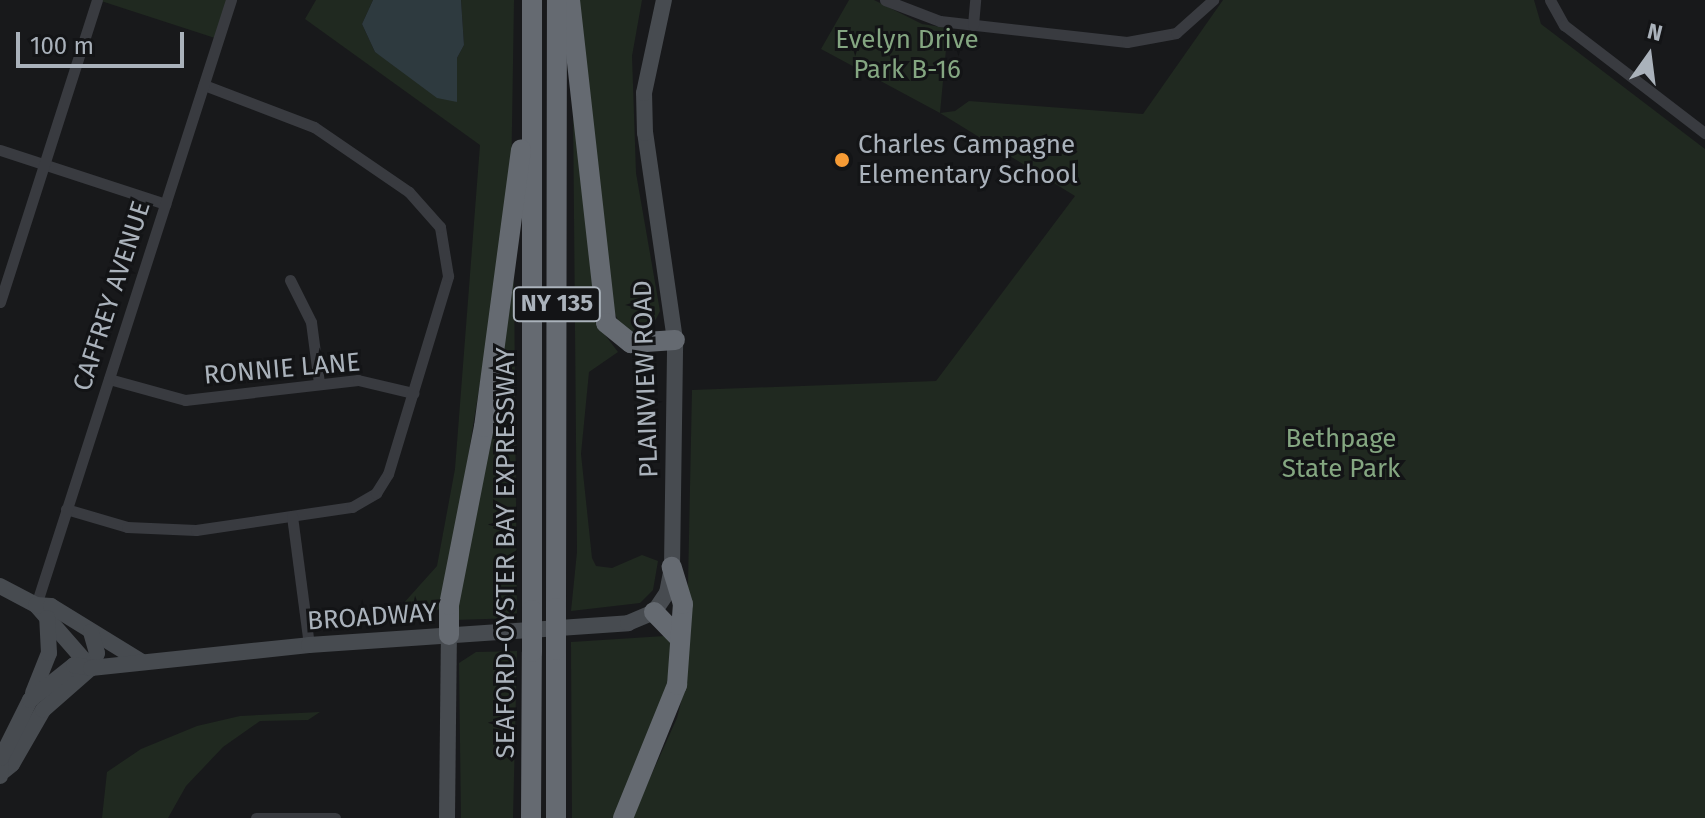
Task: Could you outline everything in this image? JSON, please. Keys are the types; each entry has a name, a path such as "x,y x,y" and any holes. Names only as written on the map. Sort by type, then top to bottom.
{"highway":[{"name":"SEAFORD-OYSTER BAY EXPRESSWAY","path":"531,818 532,0"},
{"name":"SEAFORD-OYSTER BAY EXPRESSWAY","path":"556,818 557,0"},
{"path":"570,0 606,323 631,343 675,340"},
{"path":"449,635 449,605 486,412 532,50"},
{"path":"623,818 669,715 683,604 672,567"},
{"path":"654,612 680,639"}],"main road":[{"name":"PLAINVIEW ROAD","path":"654,612 667,593 672,567 675,340 645,133 649,62 664,0"},
{"path":"0,586 42,612 91,668 97,653 91,632"},
{"path":"42,612 51,606 143,662"},
{"path":"30,700 49,653 42,612"},
{"name":"BROADWAY","path":"1,774 1,758 30,700 74,665 91,668 309,645 628,623 654,612"},
{"path":"447,818 449,635"},
{"name":"BROADWAY","path":"1,774 12,764 43,710 91,668"}],"street":[{"path":"0,302 97,0"},
{"name":"CAFFREY AVENUE","path":"42,612 66,509 231,0"},
{"path":"885,0 940,21 1153,41 1185,27 1213,0"},
{"path":"973,25 975,0"},
{"path":"1550,0 1564,25 1705,133"},
{"path":"66,509 160,531 352,507 376,493 388,474 448,276 447,245 431,213 409,192 314,127 204,85"},
{"path":"0,150 165,204"},
{"path":"290,280 309,313 319,383"},
{"name":"RONNIE LANE","path":"109,379 185,400 358,380 413,393"},
{"path":"292,516 309,645"},
{"path":"256,818 335,818"}],"green space":[{"path":"98,0 231,0 218,39"},
{"path":"316,0 373,0 362,24 375,52 457,102 457,58 464,45 461,0 514,0 511,188 467,464 441,609 412,615 393,615 437,566 455,469 480,145 305,19"},
{"path":"577,0 642,0 632,56 636,173 660,311 648,335 623,329 613,311"},
{"name":"Evelyn Drive Park B-16","path":"849,0 874,0 922,24 948,28 940,113 821,49"},
{"name":"Bethpage State Park","path":"1223,0 1534,0 1541,24 1705,149 1705,818 632,818 677,718 686,682 692,390 936,381 1075,196 940,113 955,111 969,101 1143,114"},
{"path":"573,103 602,331 618,352 589,372 581,454 592,558 596,566 612,568 642,555 658,561 653,590 640,603 571,611 577,552"},
{"path":"514,278 517,618 454,620"},
{"path":"674,638 664,703 615,818 572,818 571,642"},
{"path":"517,651 513,818 461,818 459,663 476,652"},
{"path":"320,712 308,720 260,721 223,747 186,786 168,818 102,818 107,772 141,749 197,726 240,716"}],"shaded area":[{"path":"373,0 461,0 464,45 457,58 457,102 437,98 375,52 362,24"}],"place":[{"name":"Charles Campagne Elementary School","path":"842,160"}]}
